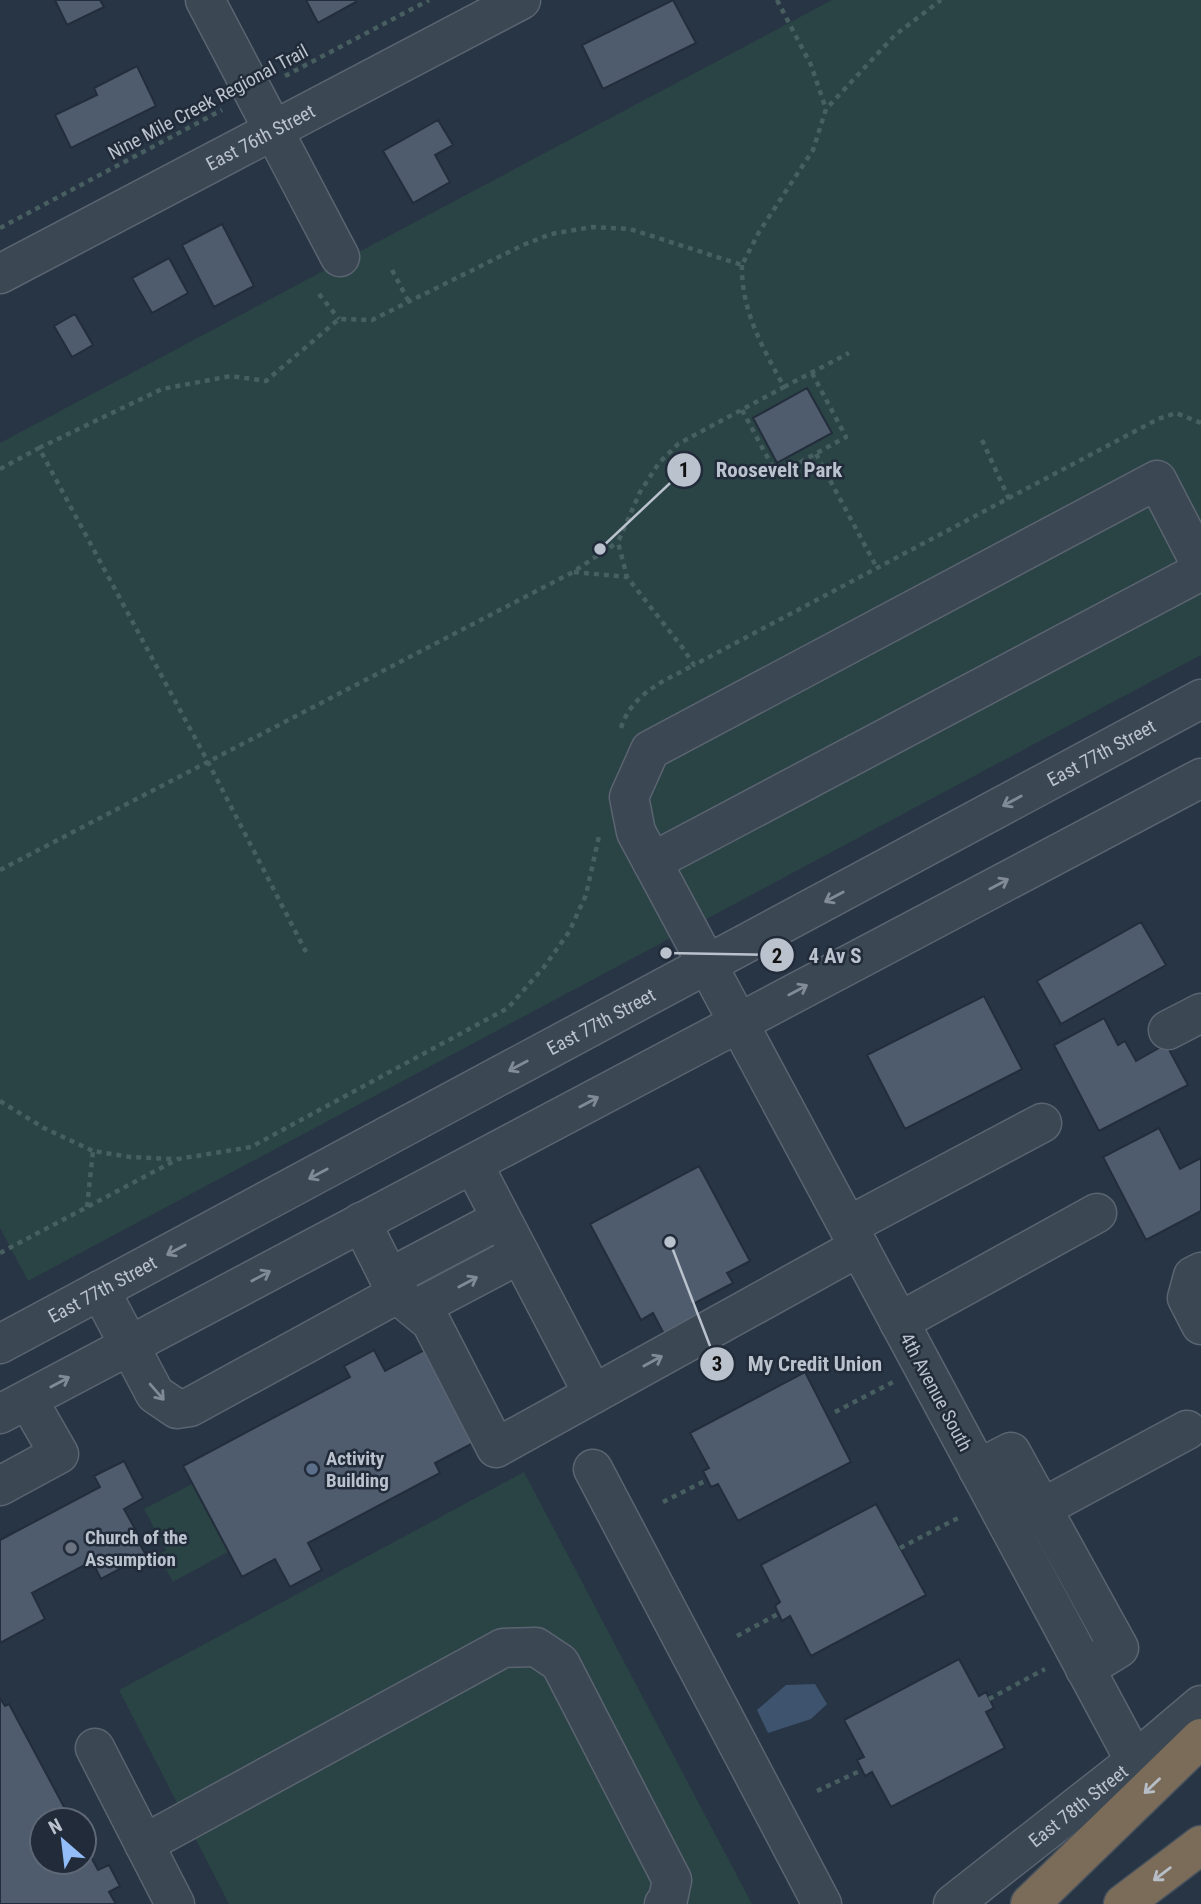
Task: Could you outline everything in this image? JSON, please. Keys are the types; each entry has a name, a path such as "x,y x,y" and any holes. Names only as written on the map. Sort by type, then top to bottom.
{"highway":[{"path":"1030,1904 1201,1738"},
{"path":"1124,1904 1201,1844"}],"street":[{"path":"205,0 340,257"},
{"name":"East 76th Street","path":"0,274 522,0"},
{"name":"4th Avenue South","path":"1135,1761 1067,1668 1009,1526 636,832 629,797 650,750 1157,480 1201,568"},
{"path":"652,862 1201,568"},
{"name":"East 77th Street","path":"0,1344 1201,699"},
{"path":"0,1486 60,1454 14,1407 738,1022 1199,783"},
{"path":"1168,1030 1201,1013"},
{"path":"361,1222 401,1294 431,1322 496,1448 593,1394 1042,1123"},
{"path":"472,1164 593,1394"},
{"path":"899,1322 1097,1213"},
{"path":"401,1294 501,1219"},
{"path":"100,1290 155,1394 177,1409 190,1407 401,1294 520,1254"},
{"path":"1201,1272 1194,1276 1187,1298 1201,1325"},
{"path":"1009,1526 1187,1430"},
{"path":"978,1469 1011,1451 1119,1648 1067,1668"},
{"path":"593,1469 822,1904"},
{"path":"144,1844 503,1648 536,1647 560,1663 672,1880 668,1899 664,1904"},
{"name":"East 78th Street","path":"953,1904 1135,1761 1201,1705"},
{"path":"95,1748 175,1904"}],"path":[{"name":"Nine Mile Creek Regional Trail","path":"0,228 429,0"},
{"path":"778,0 811,65 826,109"},
{"path":"784,387 755,333 745,302 742,265 759,232 813,150 826,109 895,35 941,0"},
{"path":"0,469 162,389 230,376 266,381 339,319 372,320 523,245 551,234 592,227 630,229 742,265"},
{"path":"392,270 409,302"},
{"path":"319,294 339,319"},
{"path":"0,870 573,572 618,542 640,492 659,463 678,444 849,353"},
{"path":"742,410 777,475 846,437 812,373"},
{"path":"618,737 625,714 641,694 694,665 1158,419 1176,413 1201,423"},
{"path":"982,440 1009,499"},
{"path":"39,448 208,762 306,952"},
{"path":"816,454 877,568"},
{"path":"618,542 627,577 694,665"},
{"path":"573,572 627,577"},
{"path":"0,1101 44,1128 93,1151 164,1161 251,1147 508,1008 544,967 569,932 586,895 600,832"},
{"path":"87,1208 93,1151"},
{"path":"0,1253 178,1159"},
{"path":"835,1412 893,1382"},
{"path":"663,1502 707,1480"},
{"path":"900,1548 966,1514"},
{"path":"737,1636 778,1614"},
{"path":"989,1699 1067,1668"},
{"path":"817,1791 862,1770"}],"green space":[{"path":"832,0 1201,0 1201,655 28,1281 0,1228 0,443"},
{"path":"524,1472 752,1904 229,1904 119,1690"},
{"path":"192,1484 228,1552 173,1582 158,1555 166,1550 144,1509"}],"water":[{"path":"815,1684 827,1704 811,1719 768,1733 757,1710 786,1685"}],"building":[{"path":"55,0 100,0 104,7 67,25"},
{"path":"306,0 355,0 356,2 318,23"},
{"path":"673,0 696,43 603,89 582,45"},
{"path":"137,66 156,106 71,148 55,115 97,95 94,88"},
{"path":"438,120 453,145 435,155 450,182 413,203 383,151"},
{"path":"222,224 254,286 214,307 182,245"},
{"path":"169,258 188,293 152,313 132,278"},
{"path":"75,314 93,345 72,357 54,326"},
{"path":"807,388 832,433 777,463 753,418"},
{"path":"1141,922 1166,965 1061,1024 1037,981"},
{"path":"984,996 1022,1069 905,1129 867,1055"},
{"path":"1104,1018 1118,1045 1125,1041 1136,1061 1166,1044 1188,1085 1099,1131 1054,1045"},
{"path":"1159,1128 1180,1169 1201,1158 1201,1211 1146,1240 1103,1157"},
{"path":"699,1166 750,1261 727,1273 733,1283 693,1304 700,1317 665,1336 653,1313 641,1320 590,1224"},
{"name":"Activity Building","path":"428,1348 477,1441 435,1463 440,1473 308,1543 322,1570 290,1587 275,1559 242,1577 183,1466 350,1377 344,1366 374,1350 385,1371"},
{"path":"805,1372 851,1462 738,1521 718,1484 711,1487 703,1471 709,1468 690,1433"},
{"name":"Church of the Assumption","path":"124,1461 143,1498 124,1509 146,1555 101,1579 92,1561 32,1593 45,1619 0,1643 0,1540 100,1487 94,1476"},
{"path":"876,1504 926,1595 811,1656 790,1616 782,1621 775,1606 780,1602 761,1565"},
{"path":"959,1659 979,1696 986,1692 994,1708 986,1712 1005,1748 891,1807 872,1772 865,1776 857,1760 864,1757 844,1720"},
{"path":"0,1698 5,1706 9,1704 64,1806 28,1806 28,1876 98,1876 98,1870 109,1865 120,1886 109,1892 116,1904 0,1904"}],"place":[{"name":"Roosevelt Park","path":"600,549"},
{"name":"4 Av S","path":"666,953"},
{"name":"My Credit Union","path":"670,1242"},
{"name":"Activity Building","path":"312,1469"},
{"name":"Church of the Assumption","path":"71,1548"}]}
